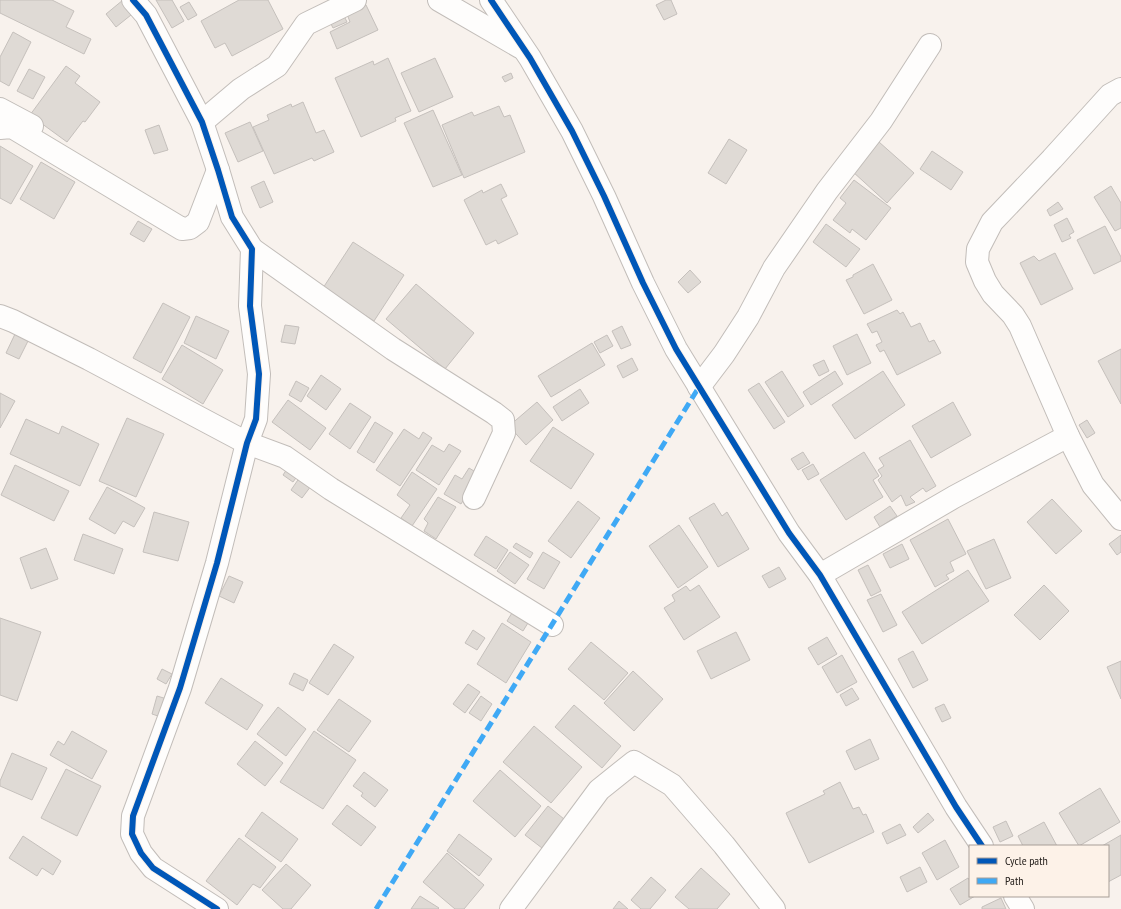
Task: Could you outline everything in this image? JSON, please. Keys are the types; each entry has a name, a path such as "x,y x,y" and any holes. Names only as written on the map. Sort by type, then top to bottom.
{"street":[{"path":"133,0 146,15 202,122 232,217 252,249 393,350 503,420 504,433 474,498"},
{"path":"202,122 241,89 277,66 306,24 355,0"},
{"path":"440,0 523,49"},
{"path":"491,0 523,49 572,131 604,196 643,284 676,349 790,533 820,574 956,807 981,845"},
{"path":"699,387 724,354 748,317 774,268 827,191 881,121 930,46"},
{"path":"1121,89 1110,95 992,222 978,249 977,262 985,281 993,294 1013,315 1020,326 1068,436 1093,485 1121,519"},
{"path":"0,109 94,159 198,222"},
{"path":"0,128 12,128 182,229 190,228 198,222 218,170"},
{"path":"217,909 153,868 141,853 132,834 133,816 180,688 212,578 247,443 256,419 259,374 250,306 252,249"},
{"path":"0,316 89,359 247,443 285,457 331,488 552,625"},
{"path":"820,574 954,497 1068,436"},
{"path":"511,909 599,790 634,762 672,785 724,845 774,909"},
{"path":"1016,897 1023,909"}],"building":[{"path":"0,0 52,0 74,11 66,27 91,39 84,54 0,13"},
{"path":"123,0 136,11 116,27 106,14"},
{"path":"156,0 172,0 184,21 172,28"},
{"path":"239,0 268,0 283,29 232,56 225,43 215,48 201,21"},
{"path":"666,0 671,0 677,14 664,20 656,5"},
{"path":"189,2 197,15 188,20 180,7"},
{"path":"366,5 378,30 337,49 330,32 350,22 347,14"},
{"path":"342,12 347,22 333,28 328,18"},
{"path":"13,32 31,42 9,86 0,81 0,57"},
{"path":"388,58 411,111 395,118 396,121 361,137 335,78 373,61 374,65"},
{"path":"435,58 453,97 419,112 401,73"},
{"path":"66,66 80,76 75,83 100,102 67,142 30,115"},
{"path":"29,69 45,77 33,99 17,91"},
{"path":"511,73 513,78 505,82 502,77"},
{"path":"303,102 316,133 324,130 334,152 314,161 312,158 274,174 253,127 269,120 267,115 291,104 292,107"},
{"path":"499,106 504,117 510,115 525,152 464,178 442,125 472,112 474,116"},
{"path":"433,110 462,175 433,187 404,123"},
{"path":"250,122 263,151 238,162 225,133"},
{"path":"159,125 168,150 154,154 145,130"},
{"path":"729,139 747,150 726,184 708,173"},
{"path":"879,142 914,173 887,203 852,171"},
{"path":"0,146 33,166 11,204 0,198"},
{"path":"932,151 963,172 951,190 920,169"},
{"path":"41,162 75,182 54,219 20,199"},
{"path":"854,180 891,208 866,240 852,229 850,233 833,220 846,203 840,198"},
{"path":"264,181 273,202 260,208 251,187"},
{"path":"501,184 507,196 501,199 518,234 498,244 496,240 486,245 464,200 482,190 483,193"},
{"path":"1111,186 1121,203 1121,228 1115,231 1094,197"},
{"path":"1058,202 1063,209 1050,216 1047,210"},
{"path":"1067,218 1074,232 1069,235 1071,238 1062,242 1054,225"},
{"path":"138,221 152,229 144,242 130,234"},
{"path":"826,224 860,249 846,267 813,242"},
{"path":"1105,226 1121,257 1121,261 1094,274 1077,240"},
{"path":"353,242 404,275 374,321 323,288"},
{"path":"1055,253 1073,289 1041,305 1020,263 1034,256 1039,261"},
{"path":"873,264 892,300 864,314 846,280"},
{"path":"690,270 701,282 688,293 678,282"},
{"path":"416,284 474,333 445,369 386,319"},
{"path":"163,303 190,317 161,373 133,358"},
{"path":"897,310 900,314 903,312 911,327 920,323 929,342 934,340 941,353 897,375 884,350 880,352 876,345 882,342 877,331 872,333 867,324"},
{"path":"196,316 229,331 216,359 184,343"},
{"path":"285,325 299,327 295,344 281,342"},
{"path":"622,326 631,345 621,349 612,331"},
{"path":"15,334 28,341 19,359 6,353"},
{"path":"857,334 871,363 847,375 833,346"},
{"path":"607,335 613,346 600,353 594,342"},
{"path":"592,343 605,365 551,397 538,376"},
{"path":"182,345 223,370 203,404 162,379"},
{"path":"1121,349 1121,404 1098,361"},
{"path":"632,358 638,370 623,378 617,366"},
{"path":"824,360 829,371 819,376 813,365"},
{"path":"782,371 804,406 788,417 765,382"},
{"path":"835,371 843,384 811,405 803,392"},
{"path":"883,371 905,405 855,439 832,405"},
{"path":"321,375 341,389 326,410 307,396"},
{"path":"296,381 309,388 301,402 289,395"},
{"path":"759,383 785,422 774,429 748,390"},
{"path":"580,389 589,403 562,421 553,407"},
{"path":"0,393 15,401 0,428"},
{"path":"288,400 326,428 310,450 272,422"},
{"path":"537,402 553,420 526,445 509,426"},
{"path":"953,402 971,435 931,458 912,426"},
{"path":"350,403 371,417 350,449 329,434"},
{"path":"127,418 164,434 136,497 99,481"},
{"path":"26,419 59,434 62,426 99,444 80,486 10,454"},
{"path":"1087,420 1095,433 1087,438 1079,425"},
{"path":"375,422 393,433 374,463 357,452"},
{"path":"553,427 594,454 571,489 530,461"},
{"path":"404,429 419,439 423,432 432,438 400,486 376,470"},
{"path":"910,440 936,486 926,492 923,488 910,497 915,502 906,506 901,495 892,502 878,480 882,476 878,470 884,466 879,458"},
{"path":"449,444 461,451 439,485 416,470 432,445 444,452"},
{"path":"803,452 810,463 798,470 791,459"},
{"path":"864,452 879,476 873,480 883,497 846,520 820,480"},
{"path":"291,463 301,471 293,482 283,475"},
{"path":"813,464 819,474 808,480 802,470"},
{"path":"15,465 69,491 54,521 1,495"},
{"path":"469,468 479,474 461,504 444,494 455,475 462,479"},
{"path":"412,472 437,489 412,526 401,518 410,505 397,495"},
{"path":"302,474 314,482 302,498 291,490"},
{"path":"107,487 145,508 134,527 123,521 115,534 89,519"},
{"path":"438,497 456,507 436,539 424,531 428,523 424,519"},
{"path":"1052,499 1082,531 1056,554 1027,522"},
{"path":"578,501 600,518 571,558 548,541"},
{"path":"714,503 722,516 727,512 749,549 718,567 689,518"},
{"path":"890,506 897,516 880,527 874,517"},
{"path":"154,512 189,522 178,561 143,552"},
{"path":"948,519 966,554 950,562 954,571 946,575 949,579 935,587 910,540"},
{"path":"679,525 708,567 678,588 649,546"},
{"path":"83,534 123,549 114,574 74,560"},
{"path":"1121,535 1121,552 1117,555 1109,544"},
{"path":"486,536 508,550 496,569 474,555"},
{"path":"994,539 1011,578 986,589 967,551"},
{"path":"516,543 533,553 530,558 513,547"},
{"path":"902,544 909,559 890,568 883,554"},
{"path":"46,548 58,579 31,589 20,558"},
{"path":"510,552 529,565 515,584 497,571"},
{"path":"543,552 560,562 544,589 527,579"},
{"path":"868,565 881,591 871,596 858,570"},
{"path":"779,567 786,579 769,588 762,576"},
{"path":"968,570 989,601 922,644 902,612"},
{"path":"229,576 243,582 234,603 219,596"},
{"path":"699,585 720,617 684,640 664,608 675,601 672,595 686,586 690,591"},
{"path":"1044,585 1069,611 1040,640 1014,615"},
{"path":"881,594 897,625 883,632 867,600"},
{"path":"515,608 531,618 523,631 507,621"},
{"path":"0,618 41,632 17,701 0,695"},
{"path":"502,623 531,642 506,683 477,664"},
{"path":"473,630 485,638 477,650 465,643"},
{"path":"736,632 750,660 711,679 697,651"},
{"path":"827,637 837,654 818,665 808,648"},
{"path":"591,642 628,673 604,700 568,669"},
{"path":"334,644 354,657 328,695 309,683"},
{"path":"913,651 928,680 913,688 898,659"},
{"path":"842,655 857,682 837,693 822,667"},
{"path":"1121,661 1121,699 1107,667"},
{"path":"162,669 172,674 166,684 157,679"},
{"path":"633,671 663,699 634,731 604,703"},
{"path":"294,673 308,680 303,691 289,684"},
{"path":"221,678 263,705 247,730 205,703"},
{"path":"468,684 480,692 465,713 453,704"},
{"path":"852,688 859,699 846,706 840,695"},
{"path":"157,696 167,699 161,717 152,714"},
{"path":"481,696 492,704 481,721 469,713"},
{"path":"339,699 371,721 349,752 317,730"},
{"path":"944,704 951,718 942,722 935,708"},
{"path":"574,705 621,746 602,768 555,727"},
{"path":"278,707 306,729 286,756 257,734"},
{"path":"534,726 582,767 551,803 503,762"},
{"path":"72,731 107,751 92,779 50,755 58,741 64,745"},
{"path":"314,731 356,760 323,809 280,782"},
{"path":"870,739 879,759 855,770 846,751"},
{"path":"255,741 283,763 265,786 237,764"},
{"path":"12,753 47,768 32,800 0,786 0,781"},
{"path":"66,769 101,786 77,836 41,818"},
{"path":"500,770 541,806 515,837 473,801"},
{"path":"364,772 388,790 375,807 361,796 363,793 353,786"},
{"path":"840,782 853,809 859,807 863,815 866,814 874,832 809,863 786,813 825,794 823,791"},
{"path":"1100,788 1120,822 1078,845 1059,813"},
{"path":"347,805 376,827 361,846 332,824"},
{"path":"548,806 564,819 542,848 525,835"},
{"path":"262,812 298,839 281,862 245,836"},
{"path":"928,813 934,820 918,833 913,827"},
{"path":"1006,821 1013,836 1000,842 993,827"},
{"path":"1044,822 1056,845 1022,845 1018,836"},
{"path":"900,824 906,835 887,844 882,833"},
{"path":"459,834 492,859 479,876 447,851"},
{"path":"1121,835 1121,875 1109,881 1109,845 1104,845"},
{"path":"23,836 61,861 53,875 42,868 37,876 9,858"},
{"path":"239,838 276,867 260,888 253,884 237,905 206,881"},
{"path":"945,840 959,867 937,880 922,853"},
{"path":"447,853 484,885 464,909 455,909 423,882"},
{"path":"286,864 311,885 291,909 283,909 262,890"},
{"path":"920,867 927,882 907,892 900,877"},
{"path":"701,868 730,894 717,909 689,909 675,897"},
{"path":"651,877 666,890 650,909 641,909 631,900"},
{"path":"968,878 969,897 973,897 960,905 950,889"},
{"path":"420,896 439,908 411,909"},
{"path":"1001,898 1006,909 982,909 982,907"},
{"path":"619,901 628,909 613,909"}],"marked path":[{"path":"376,909 699,387"}],"cycle path":[{"path":"133,0 146,15 202,122 232,217 252,249 250,306 259,374 256,419 247,443 217,563 180,688 133,816 132,834 141,853 153,868 217,909"},
{"path":"491,0 530,58 572,131 604,196 643,283 676,349 789,533 820,575 956,807 981,845"}]}
